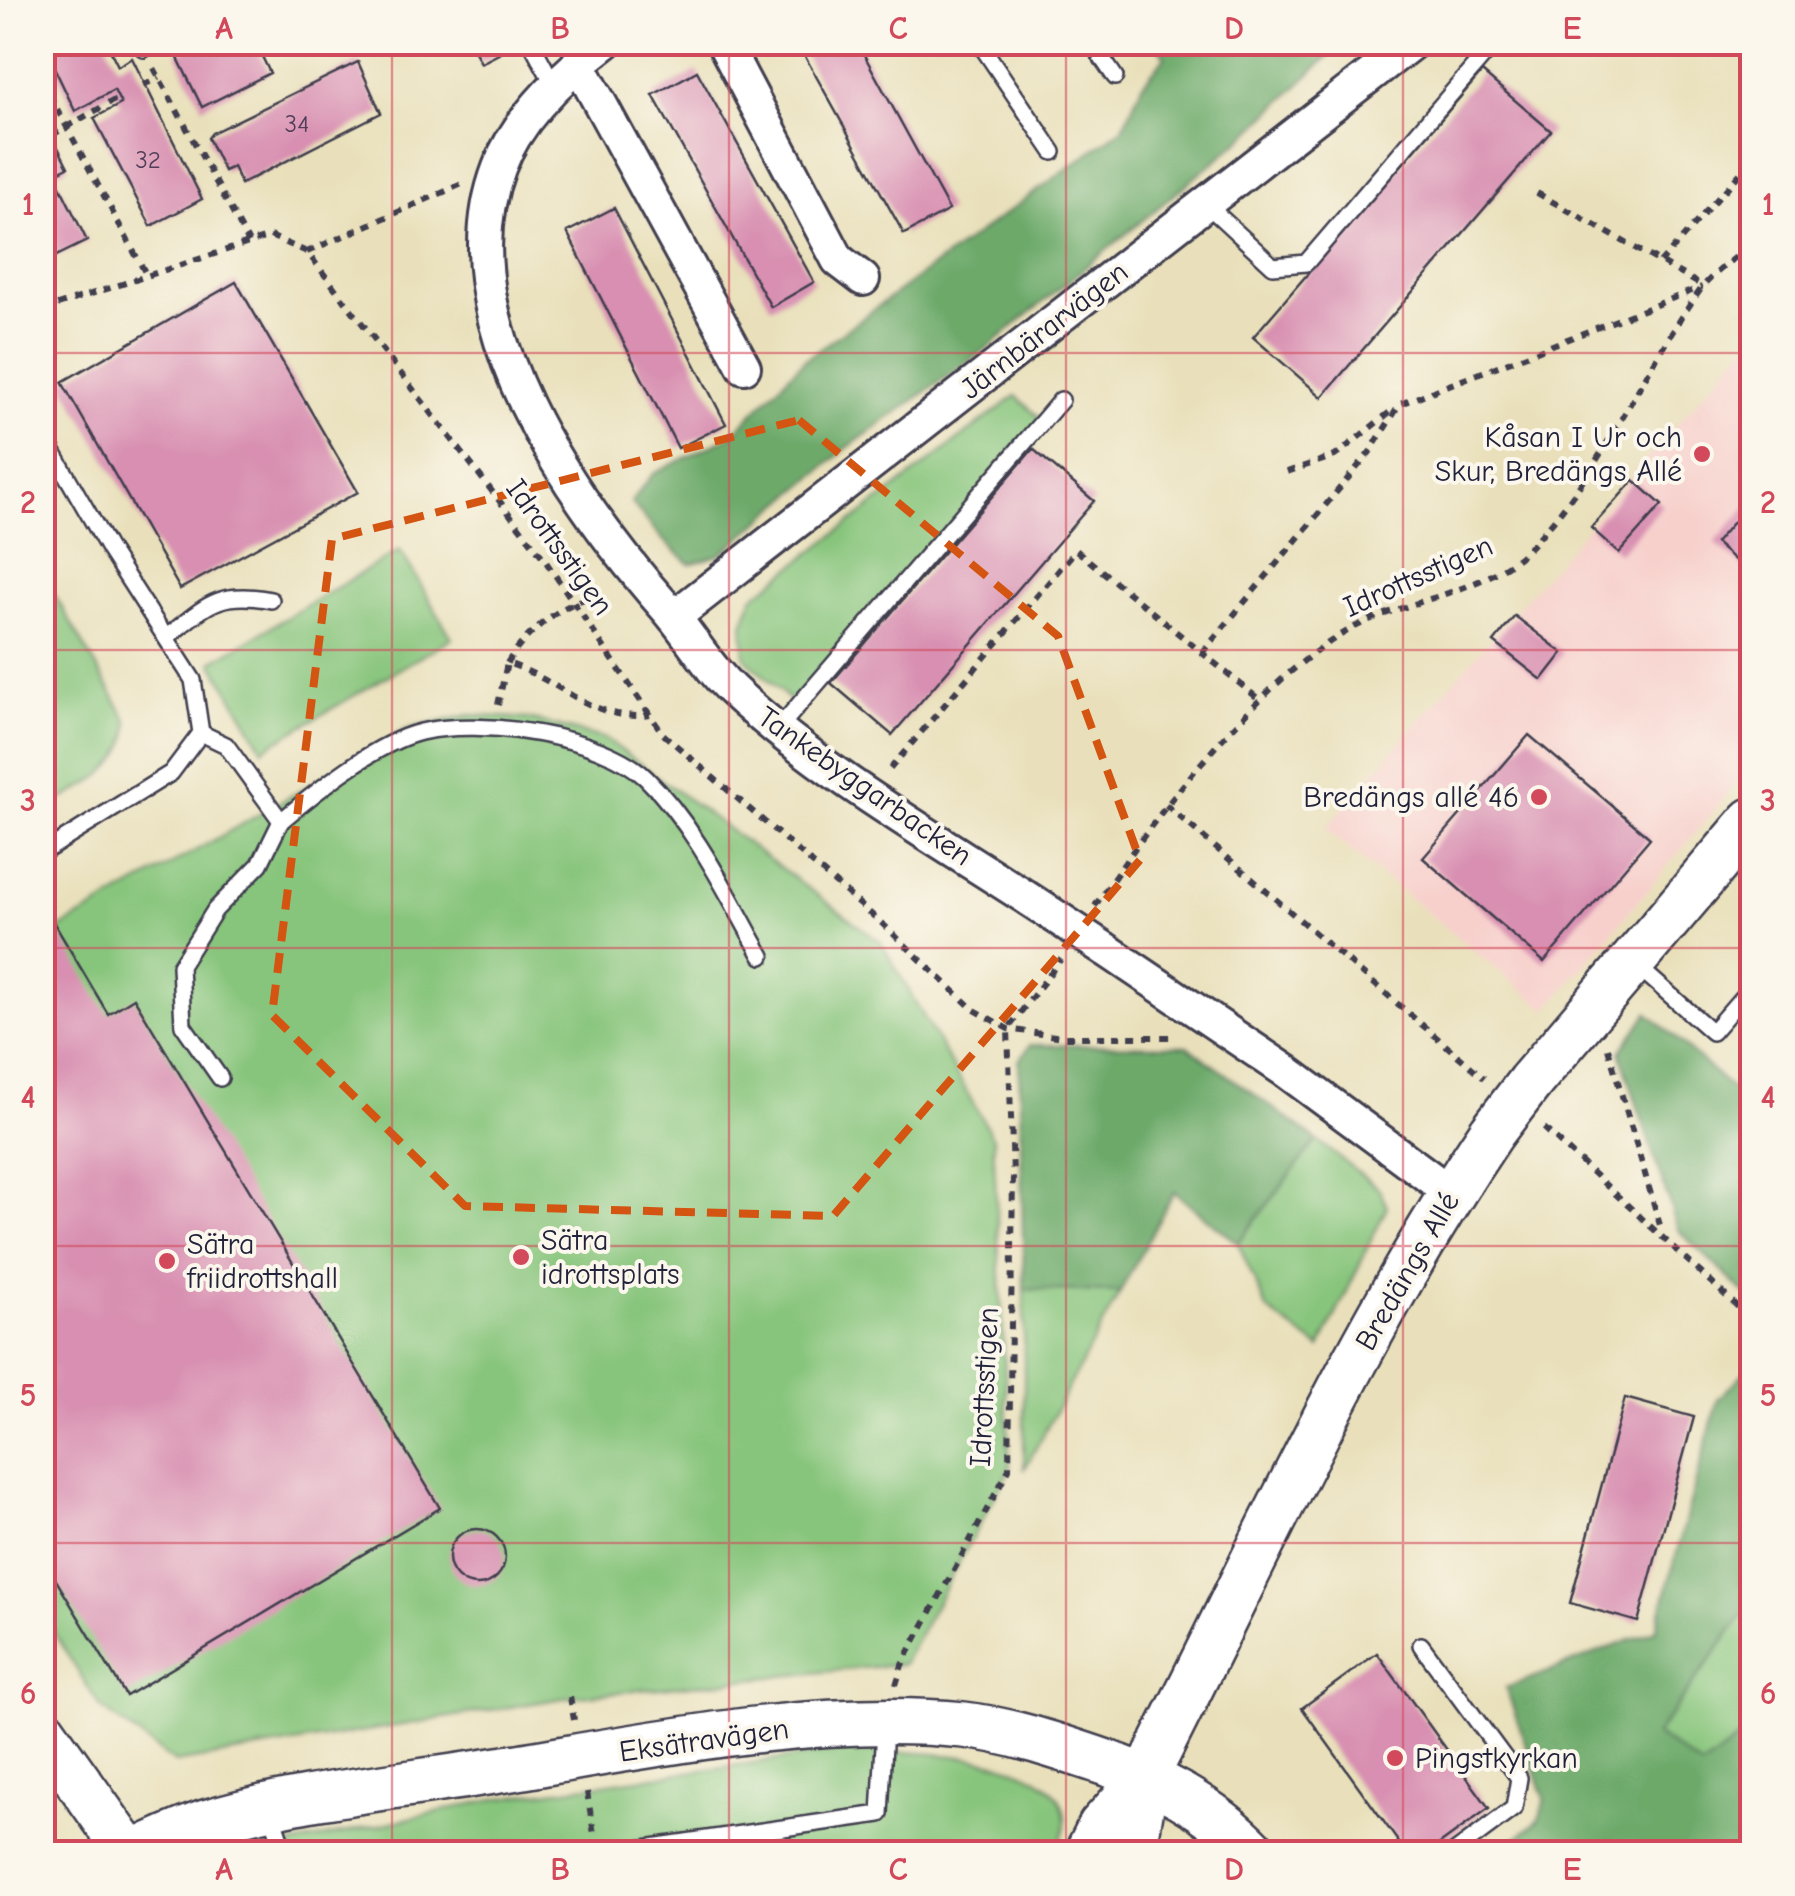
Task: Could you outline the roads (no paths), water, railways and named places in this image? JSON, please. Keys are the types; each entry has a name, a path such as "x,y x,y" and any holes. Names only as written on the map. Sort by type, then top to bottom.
{"street":[{"name":"Tankebyggarbacken","path":"606,42 578,64 519,130 499,168 487,216 484,261 496,328 536,422 605,538 731,689 778,729 1215,1022 1451,1193"},
{"path":"723,42 838,260 862,279"},
{"name":"Järnbärarvägen","path":"674,618 1413,42"},
{"path":"578,64 744,367"},
{"name":"Bredängs Allé","path":"1087,1854 1100,1826 1146,1776 1355,1360 1451,1193 1511,1103 1752,820"},
{"name":"Eksätravägen","path":"131,1854 208,1822 270,1808 581,1757 816,1725 885,1720 968,1725 1028,1738 1146,1776 1230,1827 1256,1854"},
{"path":"42,1730 131,1854"},
{"name":"Bredängs Allé","path":"1133,1854 1146,1776"}],"lane":[{"path":"530,42 556,88"},
{"path":"980,42 1052,152"},
{"path":"1091,42 1115,77"},
{"path":"1205,203 1273,266 1306,263 1486,53 1478,42"},
{"path":"778,729 1061,400"},
{"path":"42,433 110,550 193,680 202,733 171,773 42,853"},
{"path":"167,637 207,606 237,594 271,600"},
{"path":"220,1078 183,1025 180,966 216,910 260,864 280,821 337,775 420,732 496,726 577,740 644,776 707,857 762,956"},
{"path":"202,733 226,745 280,821"},
{"path":"1631,960 1712,1032 1752,986"},
{"path":"1422,1645 1519,1778 1514,1808 1452,1854"},
{"path":"603,1854 880,1814 885,1720"},
{"path":"270,1808 285,1854"}],"place":[{"name":"Kåsan I Ur och Skur, Bredängs Allé","path":"1702,454"},
{"name":"Bredängs allé 46","path":"1539,797"},
{"name":"Sätra idrottsplats","path":"521,1257"},
{"name":"Sätra friidrottshall","path":"167,1261"},
{"name":"Pingstkyrkan","path":"1395,1758"}]}
